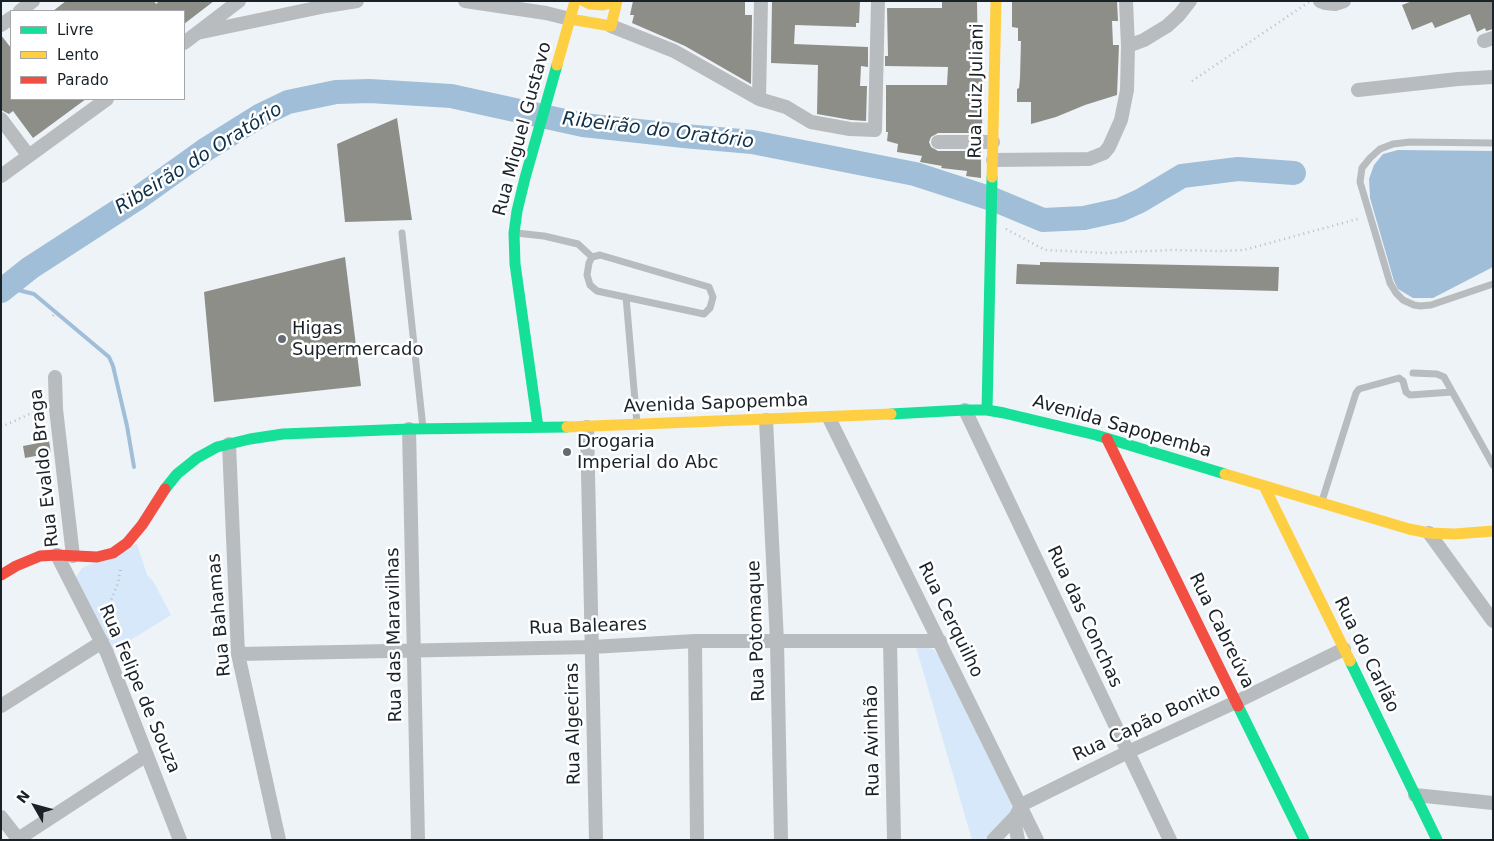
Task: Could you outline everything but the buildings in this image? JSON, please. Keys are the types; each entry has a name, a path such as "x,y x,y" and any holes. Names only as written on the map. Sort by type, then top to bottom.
{"street":[{"path":"21,10 33,1"},
{"path":"185,42 239,1"},
{"path":"198,33 357,1"},
{"path":"465,1 546,13 611,26 674,51 759,99 786,107 814,123 850,130 875,126 878,1"},
{"name":"Rua Miguel Gustavo","path":"538,428 515,264 514,233 516,212 522,186 538,137 575,1"},
{"path":"584,1 590,4 603,5 617,1 611,26"},
{"path":"759,99 761,1"},
{"name":"Rua Luiz Juliani","path":"987,410 996,1"},
{"path":"992,160 1090,158 1104,153 1109,147 1121,120 1127,90 1126,1"},
{"path":"1128,46 1167,26 1190,1"},
{"path":"1320,1 1325,4 1335,4 1344,1"},
{"path":"1358,90 1458,79 1493,78"},
{"path":"1,176 106,100"},
{"path":"1,119 28,155"},
{"path":"938,142 993,142"},
{"name":"Rua Evaldo Braga","path":"55,376 56,409 73,556"},
{"name":"Avenida Sapopemba","path":"1,575 40,556 97,557 113,553 127,543 142,525 161,494 177,474 198,458 217,447 282,434 416,429 587,427 829,418 965,410 987,410 1050,423 1374,520 1429,533 1469,534 1493,531"},
{"name":"Rua das Conchas","path":"965,410 1170,840"},
{"name":"Rua Cerquilho","path":"829,418 1037,840"},
{"name":"Rua Potomaque","path":"766,420 777,641 781,840"},
{"name":"Rua Algeciras","path":"587,427 596,840"},
{"name":"Rua das Maravilhas","path":"416,429 414,650 418,840"},
{"name":"Rua Cabreúva","path":"1107,439 1304,840"},
{"name":"Rua Bahamas","path":"229,444 238,654 279,840"},
{"name":"Rua do Carlão","path":"1264,486 1437,840"},
{"name":"Avenida Sapopemba","path":"1469,534 1493,526"},
{"path":"1429,533 1493,621"},
{"name":"Rua Felipe de Souza","path":"57,555 102,642 180,840"},
{"path":"695,641 697,840"},
{"name":"Rua Baleares","path":"238,654 592,647 695,641 940,641"},
{"name":"Rua Avinhão","path":"890,641 894,840"},
{"path":"1,706 102,642"},
{"name":"Rua Capão Bonito","path":"1021,805 1344,648"},
{"path":"1,818 18,839 148,755"},
{"path":"1415,795 1493,803"},
{"path":"993,840 1014,819 1021,805"},
{"path":"1014,819 1018,840"}],"lane":[{"path":"1493,143 1410,142 1393,144 1380,149 1362,168 1360,182 1390,283 1396,293 1414,305 1431,305 1493,284"},
{"path":"402,232 416,429"},
{"path":"514,233 544,236 578,244 592,257"},
{"path":"600,255 695,282 708,287 713,297 710,308 704,314 626,297 597,291 590,286 587,275 592,257 600,255"},
{"path":"626,297 638,424"},
{"path":"1413,373 1441,375 1493,464"},
{"path":"1321,504 1356,393 1359,389 1399,378 1403,381 1406,392 1410,395 1452,392"}],"path":[{"path":"1192,81 1310,1"},
{"path":"991,218 1044,250 1104,253 1172,250 1244,250 1370,216"},
{"path":"53,316 58,307"},
{"path":"1,427 44,407 56,409"},
{"path":"93,624 101,619 107,610 118,583 122,559 120,549"}],"shaded area":[{"path":"1398,150 1493,151 1493,267 1433,298 1413,298 1398,289 1370,198 1369,179 1374,165 1383,154"},
{"path":"137,544 147,575 153,581 171,615 113,651 76,577 82,568"},
{"path":"916,647 927,647 934,650 939,656 1012,804 1010,813 983,840 972,840"}],"waterway":[{"name":"Ribeirão do Oratório","path":"1,291 30,268 138,198 205,150 261,115 288,102 336,92 370,91 451,96 583,125 752,142 915,174 995,200 1043,220 1084,218 1120,210 1140,201 1182,176 1238,169 1294,173"},
{"path":"6,287 34,294 109,357 113,366 127,426 134,467"}],"traffic: fast":[{"path":"538,427 515,264 514,233 525,178 557,65"},
{"path":"987,410 992,177"},
{"path":"891,414 965,410 987,410 1004,413 1096,435 1225,474"},
{"path":"165,489 177,474 197,458 217,447 250,439 283,434 409,429 567,427"},
{"path":"1350,661 1437,840"},
{"path":"1238,706 1304,840"}],"traffic: slow":[{"path":"557,65 575,1"},
{"path":"584,1 590,4 603,5 617,1"},
{"path":"570,19 611,26 617,1"},
{"path":"992,177 996,1"},
{"path":"567,427 891,414"},
{"path":"1225,474 1409,529 1429,533 1455,534 1493,531"},
{"path":"1264,486 1350,661"}],"traffic: jam":[{"path":"1107,439 1238,706"},
{"path":"1,575 16,566 40,556 97,557 113,553 127,543 142,525 165,489"}],"place":[{"name":"Higas Supermercado","path":"282,339"},
{"name":"Drogaria Imperial do Abc","path":"567,452"}]}
